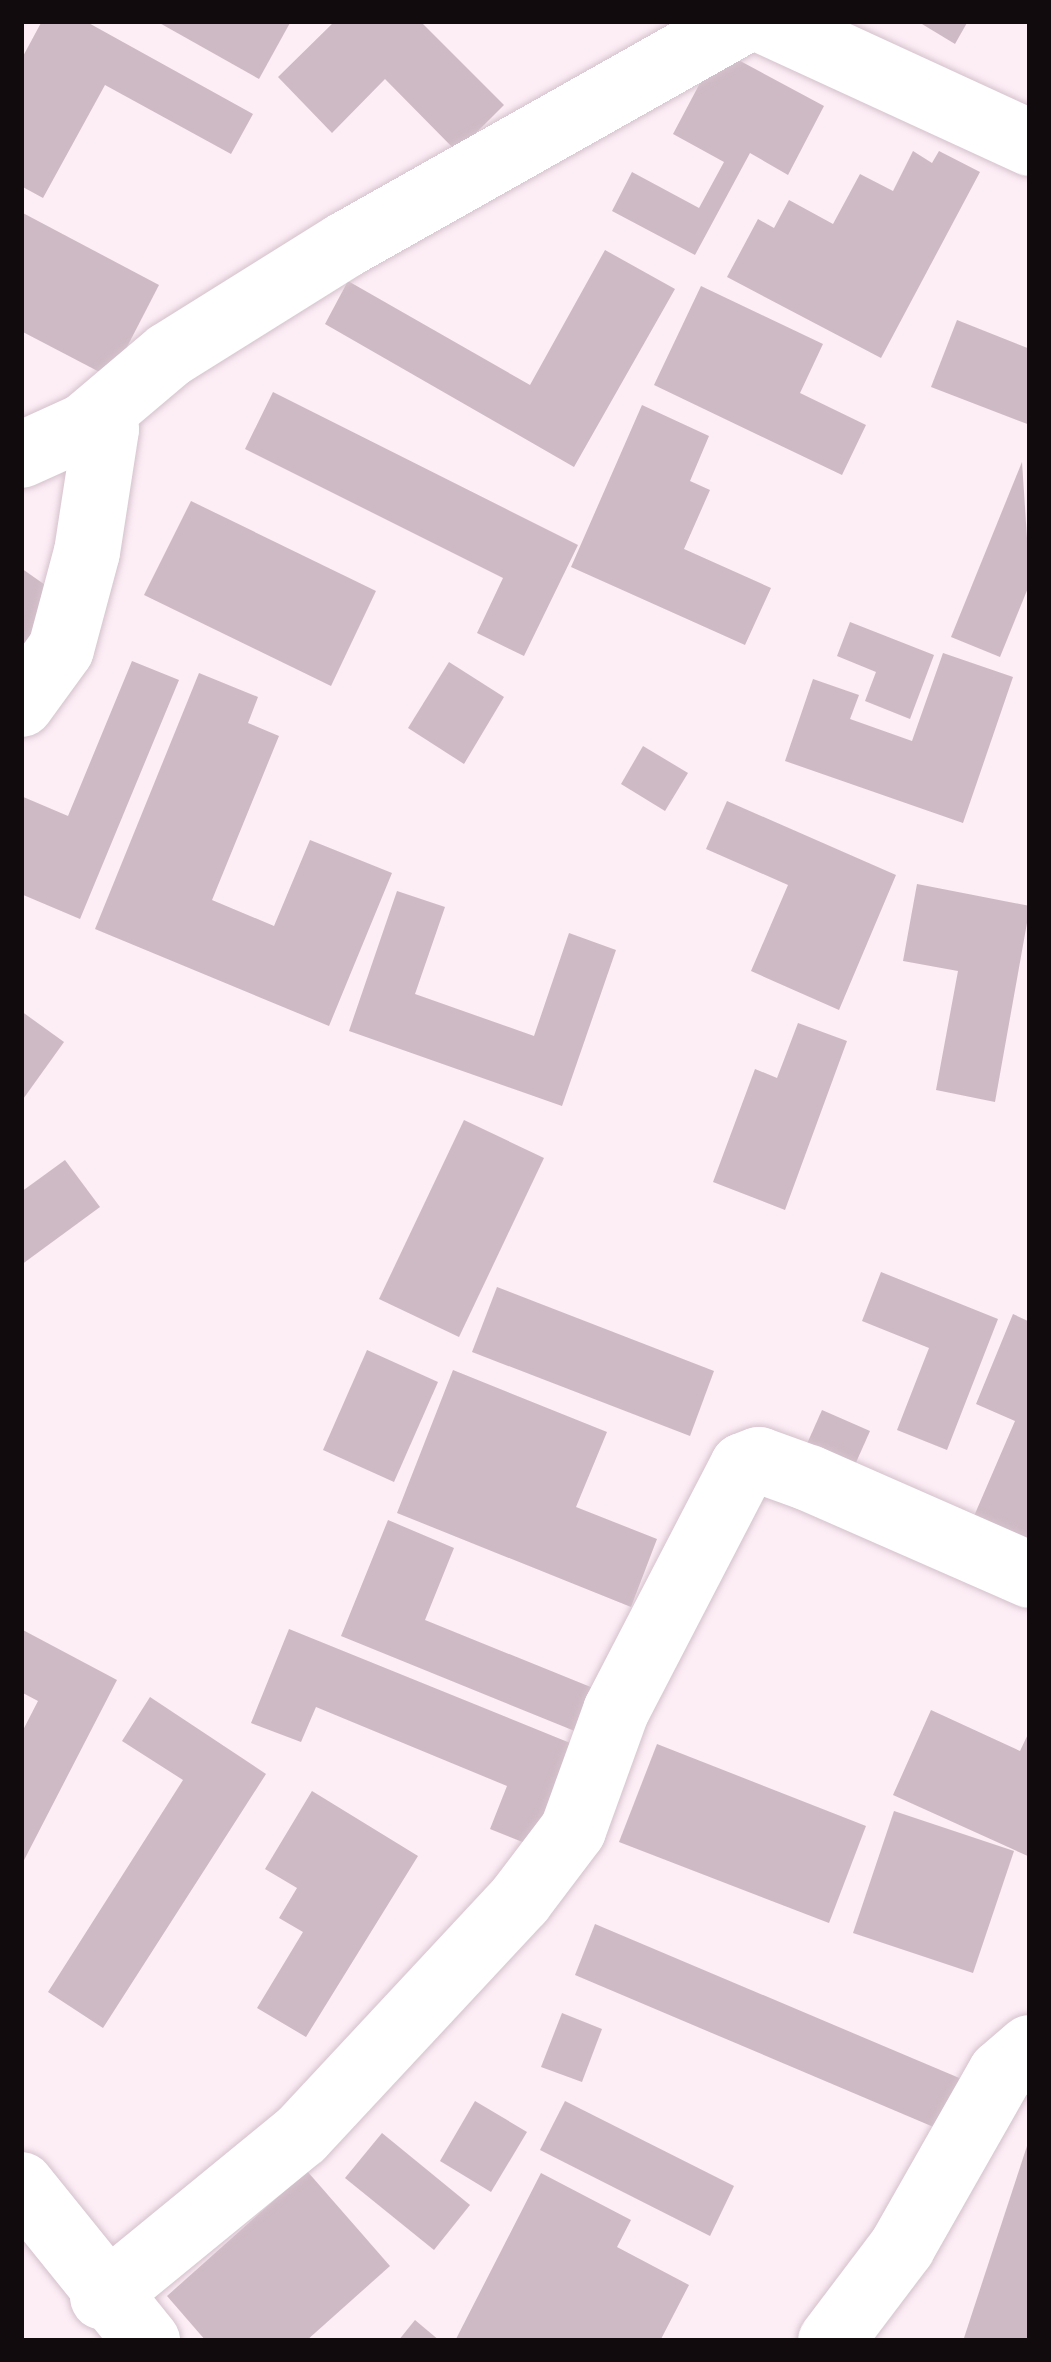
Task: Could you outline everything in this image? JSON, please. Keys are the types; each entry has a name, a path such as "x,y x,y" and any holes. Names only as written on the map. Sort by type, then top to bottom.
{"street":[{"path":"21,455 85,426 169,355 326,257 742,21"},
{"path":"765,21 1030,143"},
{"path":"21,704 61,649 88,551 106,429 85,426"},
{"path":"21,2185 125,2319 520,1900 573,1830 616,1711 742,1466 759,1460 1030,1575"},
{"path":"831,2341 902,2247 1001,2073 1030,2048"}],"building":[{"path":"42,21 85,21 253,114 231,154 105,85 43,198 21,186 21,60"},
{"path":"156,21 291,21 259,79"},
{"path":"335,21 420,21 504,105 457,152 385,79 332,133 278,77"},
{"path":"917,21 968,21 955,44"},
{"path":"718,49 824,106 788,175 750,153 695,255 612,211 632,172 699,208 724,162 673,134"},
{"path":"913,151 932,163 939,151 980,172 881,358 727,277 758,219 774,228 789,200 833,224 860,174 893,191"},
{"path":"21,212 159,285 111,378 21,331"},
{"path":"605,250 675,289 574,467 325,324 348,281 530,385"},
{"path":"701,286 823,344 800,393 866,425 842,475 654,385"},
{"path":"957,320 1030,349 1030,425 931,387"},
{"path":"273,392 578,545 524,656 477,633 503,578 245,449"},
{"path":"642,405 709,436 690,481 710,490 684,549 771,588 745,645 571,567"},
{"path":"1022,462 1030,583 1000,657 951,637"},
{"path":"191,501 376,591 331,686 144,595"},
{"path":"21,568 65,599 21,660"},
{"path":"850,622 934,655 910,719 865,701 876,672 837,656"},
{"path":"943,653 1013,677 963,823 785,761 813,679 859,695 850,719 912,741"},
{"path":"132,661 179,680 80,919 21,894 21,796 68,816"},
{"path":"449,662 504,697 464,764 408,728"},
{"path":"199,673 258,697 248,723 279,736 212,900 274,926 310,840 392,873 329,1026 95,929"},
{"path":"643,746 688,773 665,811 621,784"},
{"path":"727,801 896,875 839,1010 751,971 788,885 706,849"},
{"path":"917,884 1030,906 995,1102 936,1090 958,971 903,961"},
{"path":"397,891 445,907 415,994 534,1036 569,933 616,950 562,1106 349,1031"},
{"path":"21,1011 64,1042 21,1102"},
{"path":"798,1023 847,1041 785,1210 713,1182 755,1069 777,1078"},
{"path":"464,1120 544,1158 459,1337 379,1299"},
{"path":"65,1160 100,1207 21,1265 21,1192"},
{"path":"881,1272 998,1319 947,1450 897,1430 929,1348 862,1321"},
{"path":"497,1287 714,1371 690,1436 472,1352"},
{"path":"1013,1314 1030,1322 1030,1557 968,1530 1015,1421 976,1404"},
{"path":"367,1350 438,1382 394,1482 323,1450"},
{"path":"453,1370 607,1432 576,1507 657,1539 631,1607 397,1513"},
{"path":"822,1410 870,1431 846,1485 798,1464"},
{"path":"388,1520 454,1548 425,1620 603,1692 587,1736 341,1636"},
{"path":"21,1629 117,1680 21,1866 21,1734 38,1701 21,1692"},
{"path":"289,1629 585,1749 545,1851 490,1829 507,1786 316,1707 301,1742 251,1723"},
{"path":"150,1697 266,1774 103,2028 48,1992 183,1780 122,1741"},
{"path":"931,1710 1020,1751 1030,1730 1030,1857 893,1795"},
{"path":"657,1744 866,1826 829,1923 619,1842"},
{"path":"312,1791 418,1856 306,2037 257,2008 303,1932 279,1918 297,1888 265,1869"},
{"path":"894,1811 1014,1851 973,1973 853,1933"},
{"path":"595,1924 964,2080 943,2131 575,1975"},
{"path":"562,2013 602,2029 582,2082 541,2067"},
{"path":"475,2101 527,2132 491,2192 440,2161"},
{"path":"565,2101 734,2186 710,2236 540,2150"},
{"path":"382,2133 470,2205 434,2250 345,2178"},
{"path":"1029,2140 1030,2341 963,2341"},
{"path":"307,2171 390,2266 306,2341 206,2341 167,2296"},
{"path":"541,2173 631,2220 617,2247 689,2285 660,2341 456,2339"},
{"path":"415,2320 440,2341 398,2341"}]}
